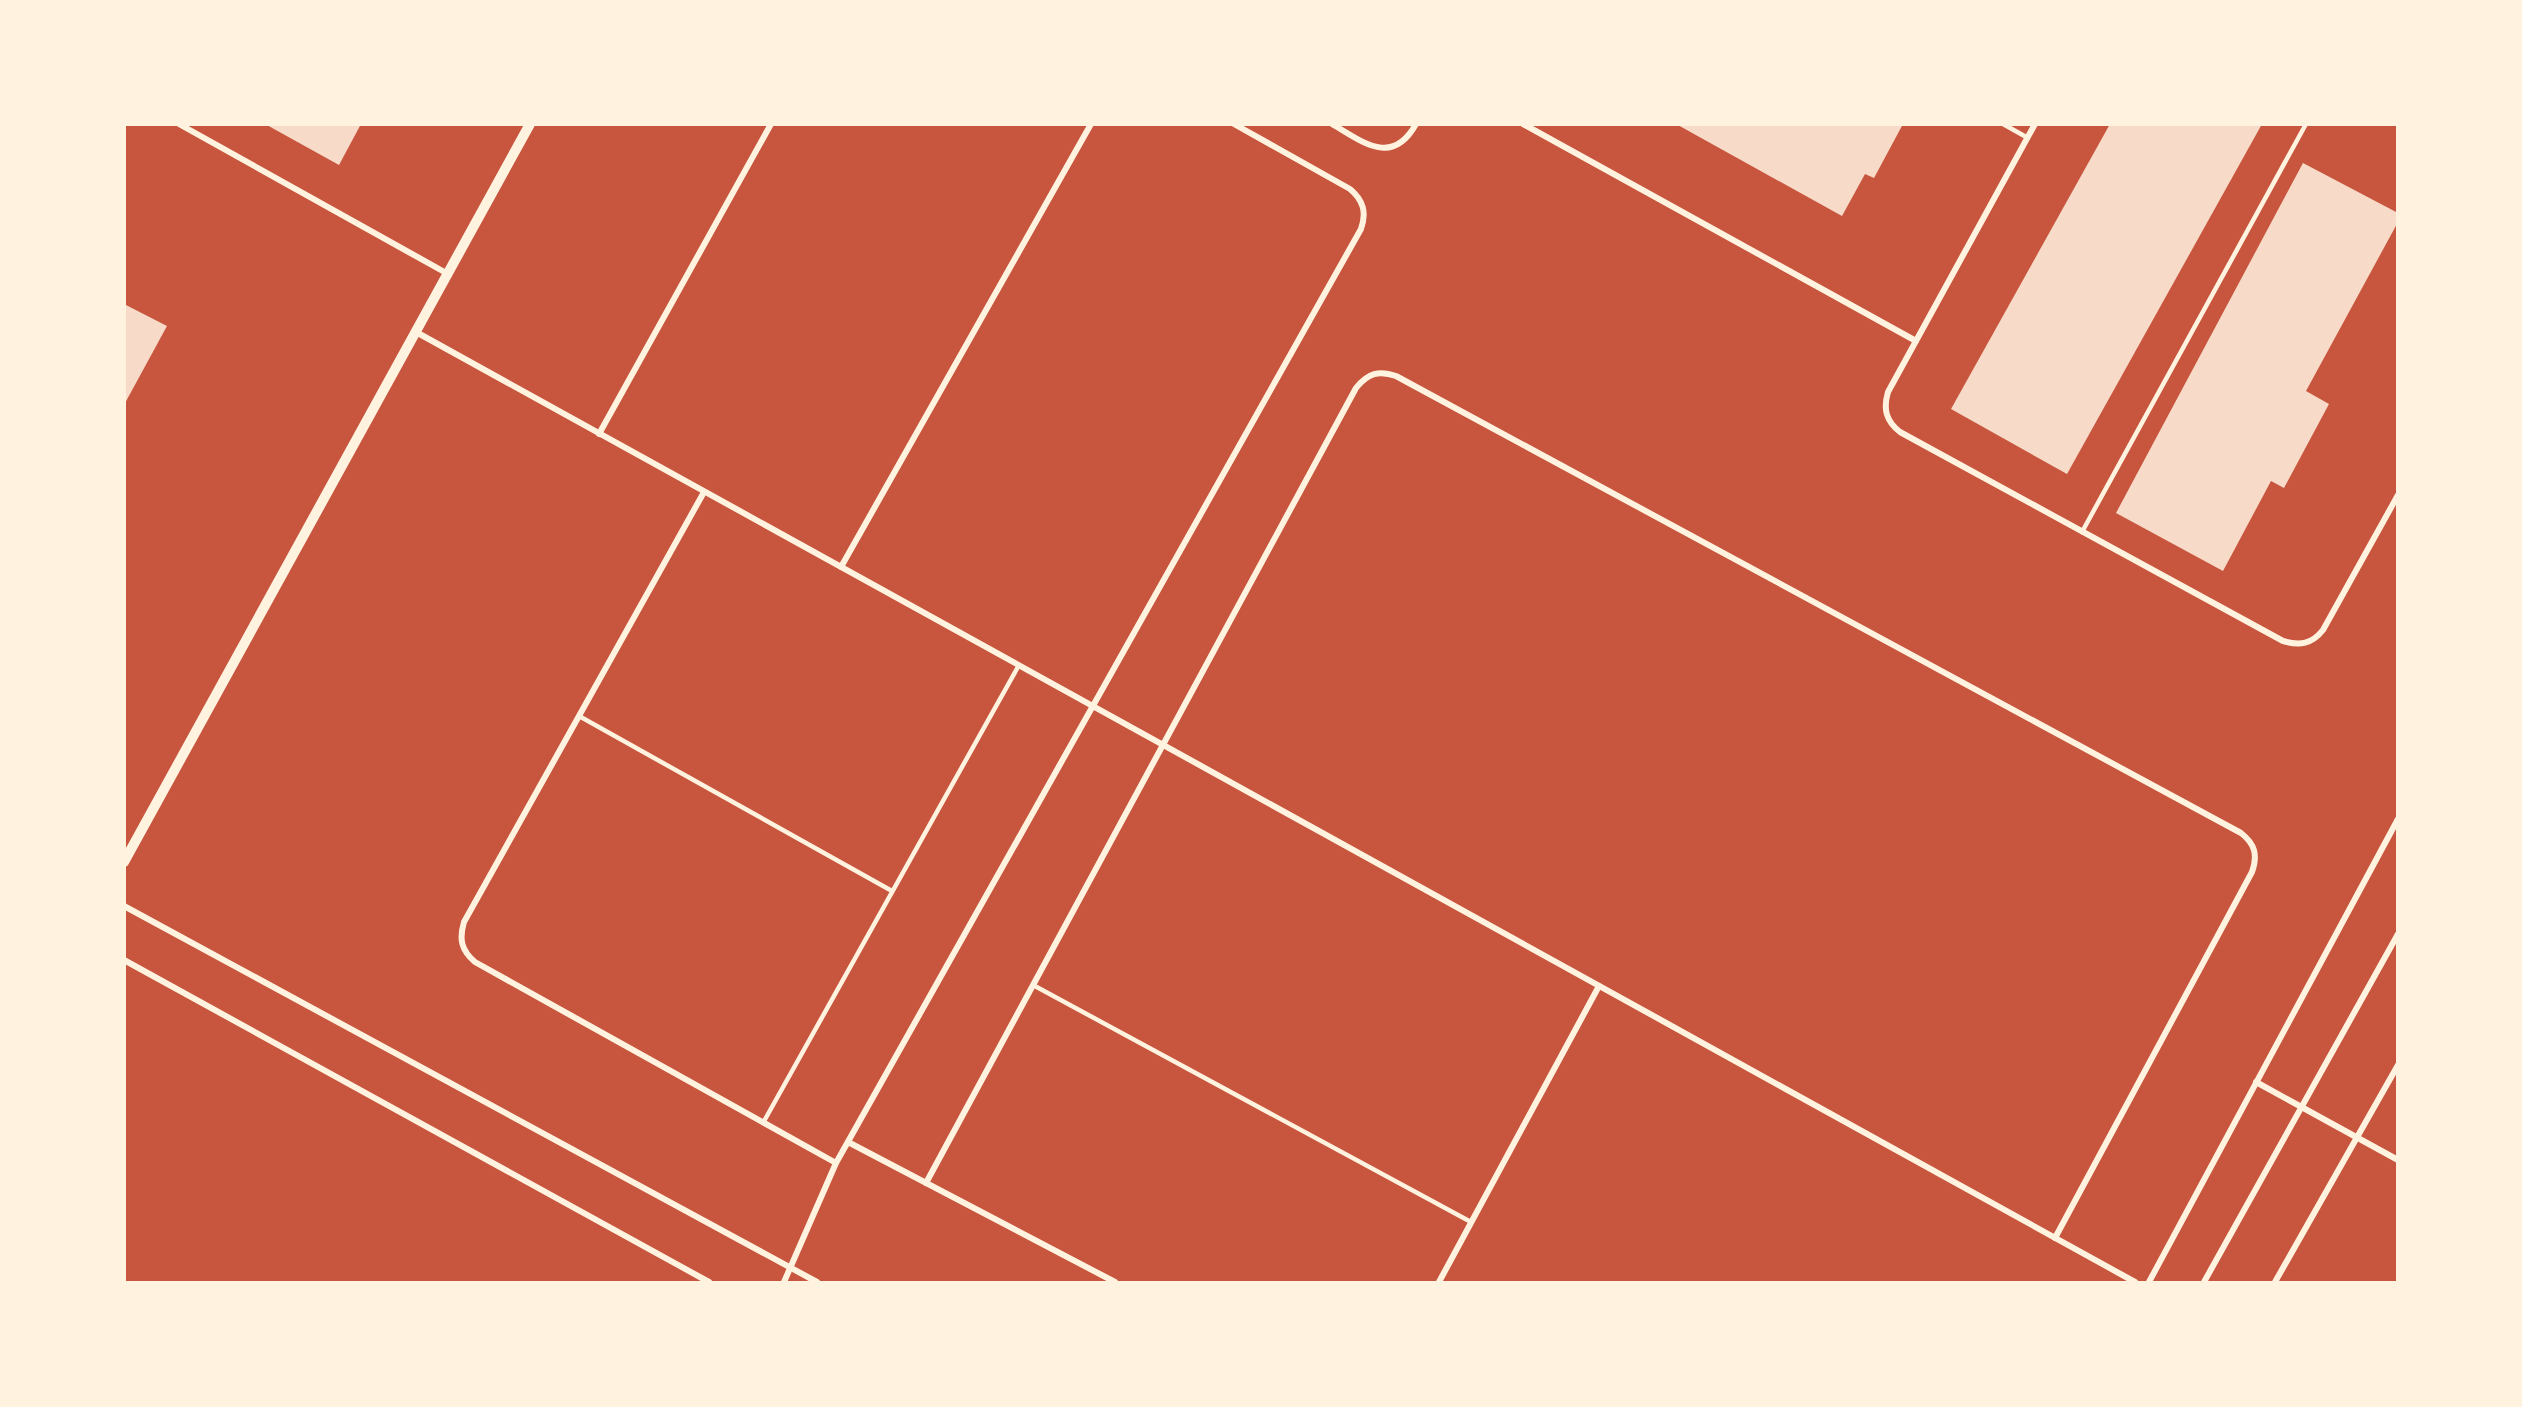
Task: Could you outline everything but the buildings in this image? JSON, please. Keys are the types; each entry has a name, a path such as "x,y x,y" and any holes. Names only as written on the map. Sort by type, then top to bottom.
{"street":[{"path":"179,124 448,274"},
{"path":"124,862 530,124"},
{"path":"599,434 771,124"},
{"path":"841,567 1091,124"},
{"path":"784,1282 836,1163 1350,249 1365,218 1364,207 1359,197 1350,189 1234,124"},
{"path":"1332,124 1370,146 1381,149 1393,148 1403,143 1416,124"},
{"path":"1523,124 1916,341"},
{"path":"2035,124 1888,392 1885,403 1886,414 1891,424 1900,432 2082,532 2283,641 2295,645 2306,644 2316,639 2323,630 2397,495"},
{"path":"416,332 2135,1282"},
{"path":"926,1183 1356,387 1363,379 1374,373 1385,372 2241,833 2249,840 2255,850 2256,862 2252,872 2055,1238"},
{"path":"704,492 464,922 460,933 461,944 466,955 475,962 836,1163"},
{"path":"2149,1282 2397,819"},
{"path":"124,906 818,1282"},
{"path":"2204,1282 2397,934"},
{"path":"124,960 710,1282"},
{"path":"1439,1282 1599,986"},
{"path":"2275,1282 2397,1065"},
{"path":"2256,1082 2397,1160"},
{"path":"848,1142 1115,1282"}],"lane":[{"path":"2003,124 2028,138"},
{"path":"2082,532 2306,124"},
{"path":"763,1123 1019,665"},
{"path":"579,716 892,891"},
{"path":"1033,985 1471,1222"}]}
